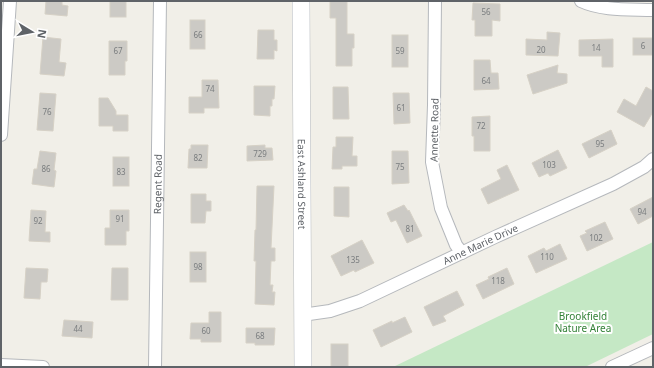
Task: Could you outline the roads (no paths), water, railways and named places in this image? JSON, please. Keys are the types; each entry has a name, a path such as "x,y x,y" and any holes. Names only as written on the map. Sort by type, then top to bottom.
{"main road":[{"name":"East Ashland Street","path":"301,1 303,367"}],"street":[{"path":"1,135 10,1"},
{"name":"Regent Road","path":"155,367 160,1"},
{"name":"Annette Road","path":"435,1 432,162 441,208 456,245 462,253"},
{"path":"581,1 589,5 653,10"},
{"name":"Anne Marie Drive","path":"302,315 330,311 360,301 613,184 644,167 653,159"},
{"path":"612,367 638,362 653,348"},
{"path":"1,365 43,367"}],"park label":[{"name":"Brookfield Nature Area","path":"583,322"}]}
